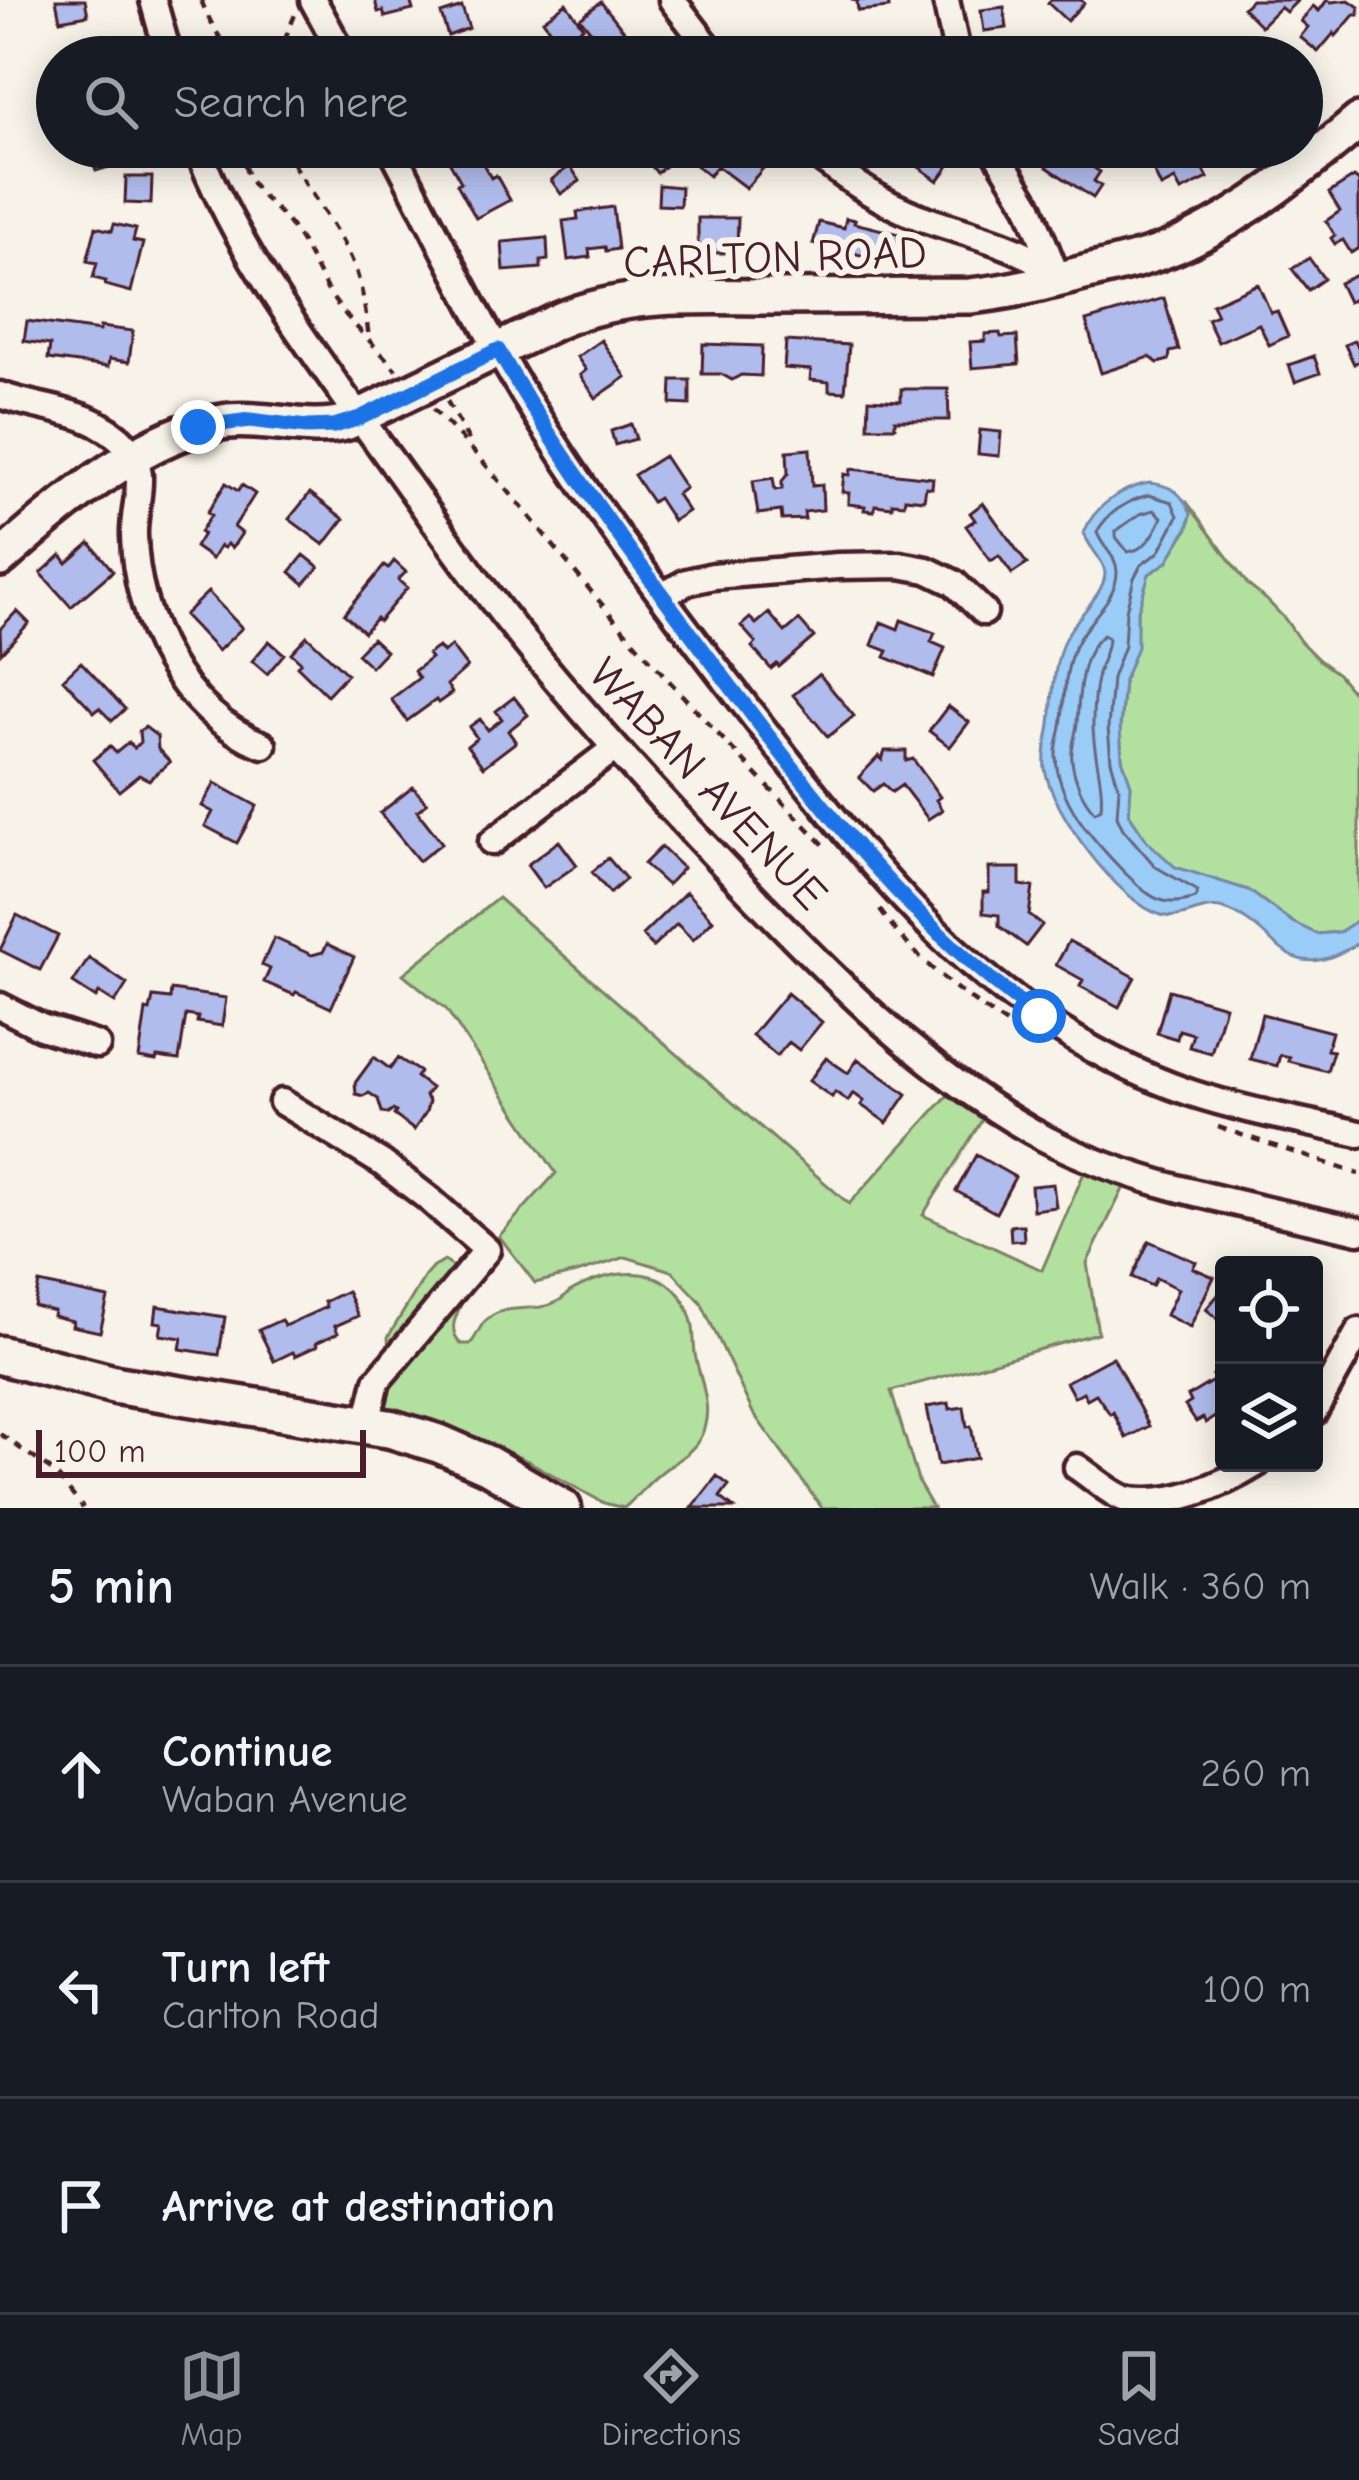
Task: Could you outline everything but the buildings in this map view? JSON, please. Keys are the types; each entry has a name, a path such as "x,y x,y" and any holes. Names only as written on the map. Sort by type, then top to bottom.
{"main road":[{"path":"0,1355 116,1385 367,1424 415,1436 452,1449 562,1508"}],"street":[{"path":"153,0 163,36"},
{"path":"313,0 333,36"},
{"path":"672,0 700,36"},
{"path":"946,0 954,36"},
{"name":"CARLTON ROAD","path":"1323,150 1359,121"},
{"name":"WABAN AVENUE","path":"206,168 251,260 508,620 676,817 843,988 911,1049 985,1103 1062,1147 1114,1168 1359,1232"},
{"name":"WABAN AVENUE","path":"402,168 498,350 578,480 846,833 932,928 983,975 1062,1031 1162,1082 1229,1104 1359,1134"},
{"path":"833,168 921,219 1025,254 1044,264 1058,280"},
{"path":"1006,168 1029,206 1058,280"},
{"name":"CARLTON ROAD","path":"0,559 107,474 181,432 213,424 271,420 322,428 360,418 596,307 685,297 970,296 1058,280 1154,255 1206,232 1301,168"},
{"path":"0,395 96,422 135,456 140,472 135,555 154,631 197,698 245,739 263,745"},
{"path":"662,596 687,582 713,576 900,565 927,570 954,583 984,612"},
{"path":"492,842 615,748"},
{"path":"0,1006 41,1027 97,1045"},
{"path":"282,1102 382,1163 487,1250 376,1381 367,1424"},
{"path":"1323,1396 1359,1331"},
{"path":"1077,1467 1123,1498 1139,1503 1174,1502 1219,1487 1243,1472"}],"path":[{"path":"201,0 217,36"},
{"path":"286,36 301,0"},
{"path":"294,168 349,255 362,287 369,338"},
{"path":"441,392 473,448"},
{"path":"0,1434 54,1472 83,1508"}],"green space":[{"path":"1186,501 1248,585 1359,700 1359,919 1340,932 1317,934 1248,890 1175,867 1148,843 1129,814 1131,785 1122,759 1120,729 1124,680 1136,647 1137,614 1146,582 1149,574 1167,562 1188,528 1191,514"},
{"path":"498,898 849,1204 949,1094 984,1117 923,1215 1042,1270 1084,1173 1124,1187 1087,1263 1098,1333 891,1391 919,1484 933,1508 822,1508 753,1413 701,1302 672,1271 626,1257 535,1283 499,1236 556,1173 446,1009 403,974"},
{"path":"445,1261 464,1285 454,1324 461,1344 470,1344 493,1315 547,1305 606,1277 642,1274 673,1288 692,1322 706,1399 704,1430 695,1445 624,1508 604,1503 472,1436 388,1413 386,1404 397,1368 388,1337 425,1276"}],"water":[{"path":"1149,483 1175,491 1191,514 1167,562 1149,574 1137,614 1137,647 1124,680 1120,728 1122,759 1131,785 1129,814 1148,842 1175,867 1248,890 1317,934 1340,932 1359,919 1359,942 1334,956 1314,961 1297,958 1224,909 1169,916 1144,907 1090,854 1050,787 1045,757 1057,662 1067,635 1104,581 1102,564 1084,533 1109,500"}],"route":[{"path":"198,427 250,420 334,426 360,418 498,350 593,501 826,808 932,928 974,968 1039,1016"}]}
